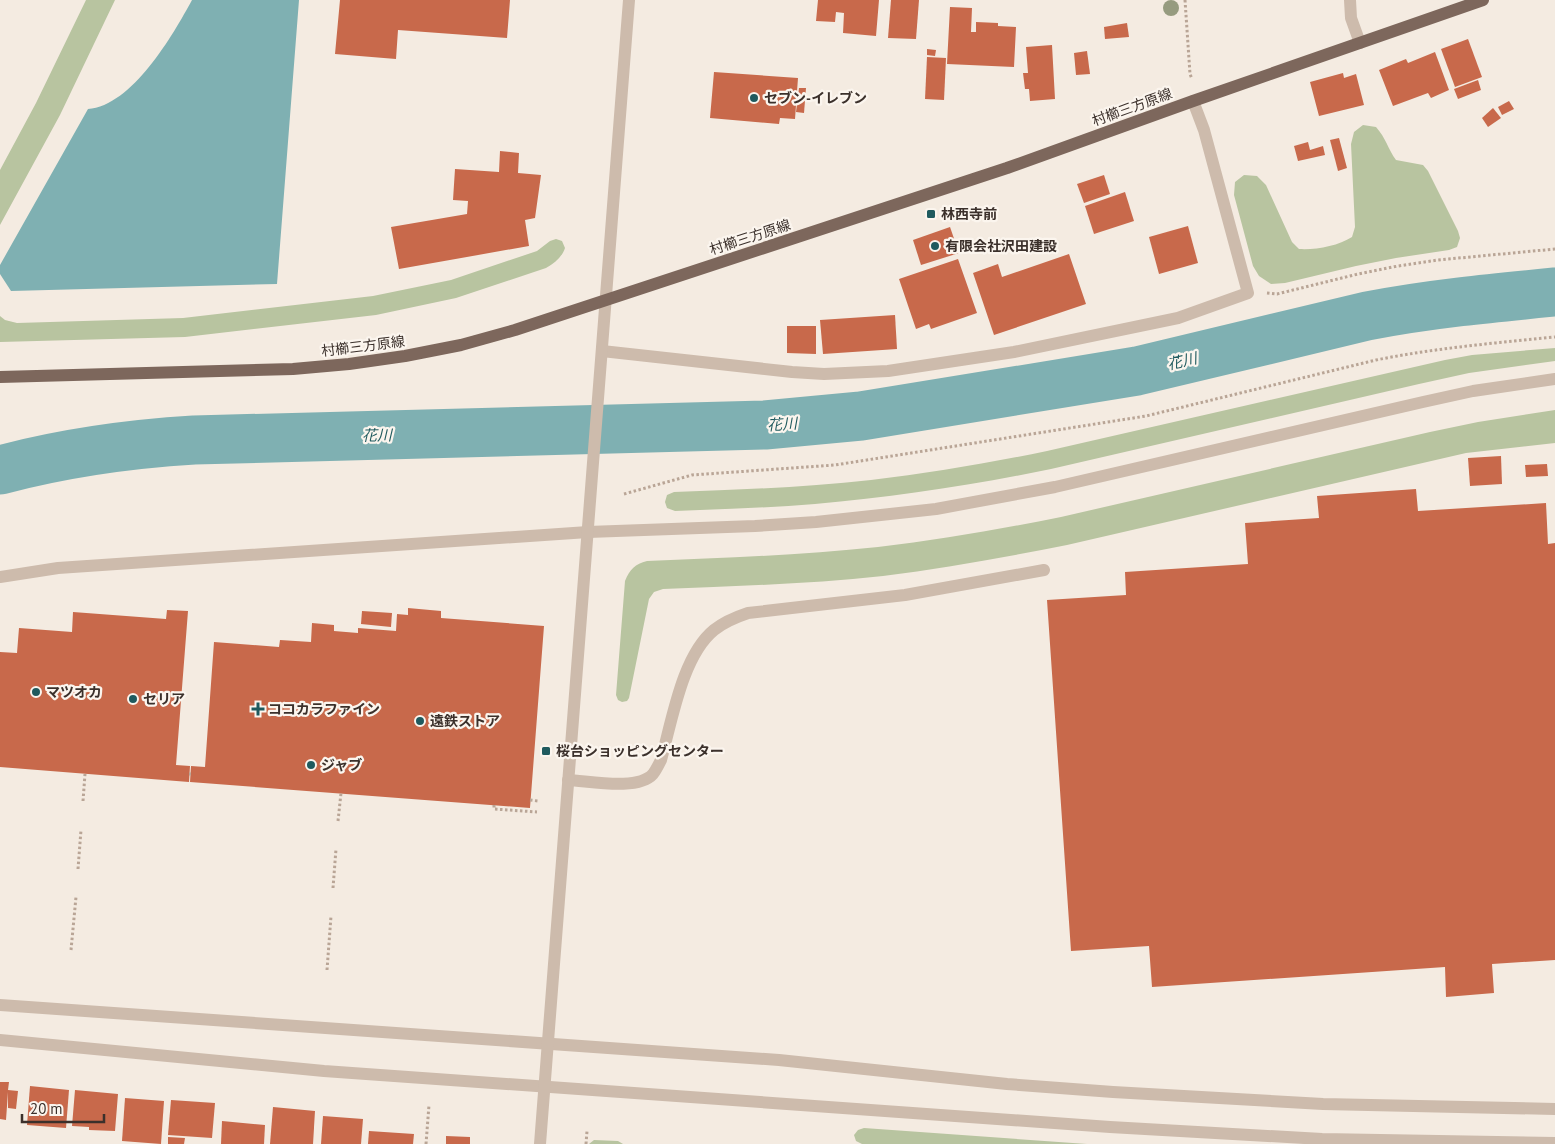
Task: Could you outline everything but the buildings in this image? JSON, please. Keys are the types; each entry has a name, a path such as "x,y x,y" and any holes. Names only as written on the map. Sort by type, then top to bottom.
{"main road":[{"name":"村櫛三方原線","path":"0,377 293,369 349,364 461,345 515,330 1007,168 1483,0"}],"street":[{"path":"540,1144 629,0"},
{"path":"1350,0 1351,18 1360,43"},
{"path":"602,351 792,372 824,374 880,372 1014,352 1178,318 1248,293 1196,100"},
{"path":"0,577 58,568 588,532 798,524 936,509 1055,487 1473,391 1555,379"},
{"path":"568,780 622,784 639,783 653,774 661,760 690,660 700,644 714,630 730,619 748,612 905,595 1044,570"},
{"path":"0,1005 779,1060 1007,1084 1218,1099 1428,1107 1555,1109"},
{"path":"0,1040 324,1071 1216,1134 1428,1142 1555,1143"}],"path":[{"path":"1185,0 1190,74 1196,100"},
{"path":"1248,293 1277,294 1358,274 1438,260 1555,249"},
{"path":"624,494 692,475 835,465 1146,416 1413,353 1459,346 1555,337"},
{"path":"83,801 85,774"},
{"path":"338,821 341,793"},
{"path":"530,800 538,801"},
{"path":"494,805 494,809 537,812"},
{"path":"78,869 81,830"},
{"path":"333,888 336,849"},
{"path":"72,950 76,897"},
{"path":"327,970 331,916"},
{"path":"426,1144 429,1105"},
{"path":"586,1131 586,1144"}],"green space":[{"path":"86,0 115,0 60,115 0,225 0,170 36,103"},
{"path":"1363,125 1376,127 1396,160 1423,165 1428,171 1458,231 1460,238 1457,247 1356,266 1285,283 1271,284 1259,276 1253,266 1234,195 1235,182 1244,175 1257,176 1266,185 1292,242 1299,249 1327,247 1340,243 1352,237 1355,227 1351,144 1354,132"},
{"path":"556,239 562,241 565,248 558,260 546,268 456,298 376,315 185,337 0,342 0,316 5,320 17,323 183,318 373,296 451,280 537,251 550,241"},
{"path":"1555,348 1555,361 1469,373 1051,469 992,480 904,494 797,505 675,511 667,508 665,502 667,495 674,492 773,488 871,480 981,464 1047,451 1445,360 1472,355"},
{"path":"1555,410 1555,443 1466,453 1067,545 975,562 856,579 663,589 654,592 649,599 629,698 627,701 622,702 618,700 616,695 625,581 633,568 643,562 849,550 970,534 1061,517 1430,432 1478,422"},
{"path":"864,1128 1087,1144 862,1144 856,1141 854,1135 858,1130"},
{"path":"594,1140 618,1141 623,1144 589,1144"}],"water":[{"path":"192,0 299,0 277,284 11,291 0,274 0,265 88,109 104,105 120,96 135,82 162,49"}],"waterway":[{"name":"花川","path":"0,470 96,450 194,440 765,425 861,416 1137,371 1367,316 1414,308 1555,292"}],"place":[{"name":"セブン-イレブン","path":"754,98"},
{"name":"林西寺前","path":"931,214"},
{"name":"有限会社沢田建設","path":"935,246"},
{"name":"マツオカ","path":"36,692"},
{"name":"セリア","path":"133,699"},
{"name":"ココカラファイン","path":"258,709"},
{"name":"遠鉄ストア","path":"420,721"},
{"name":"桜台ショッピングセンター","path":"546,751"},
{"name":"ジャブ","path":"311,765"}]}
